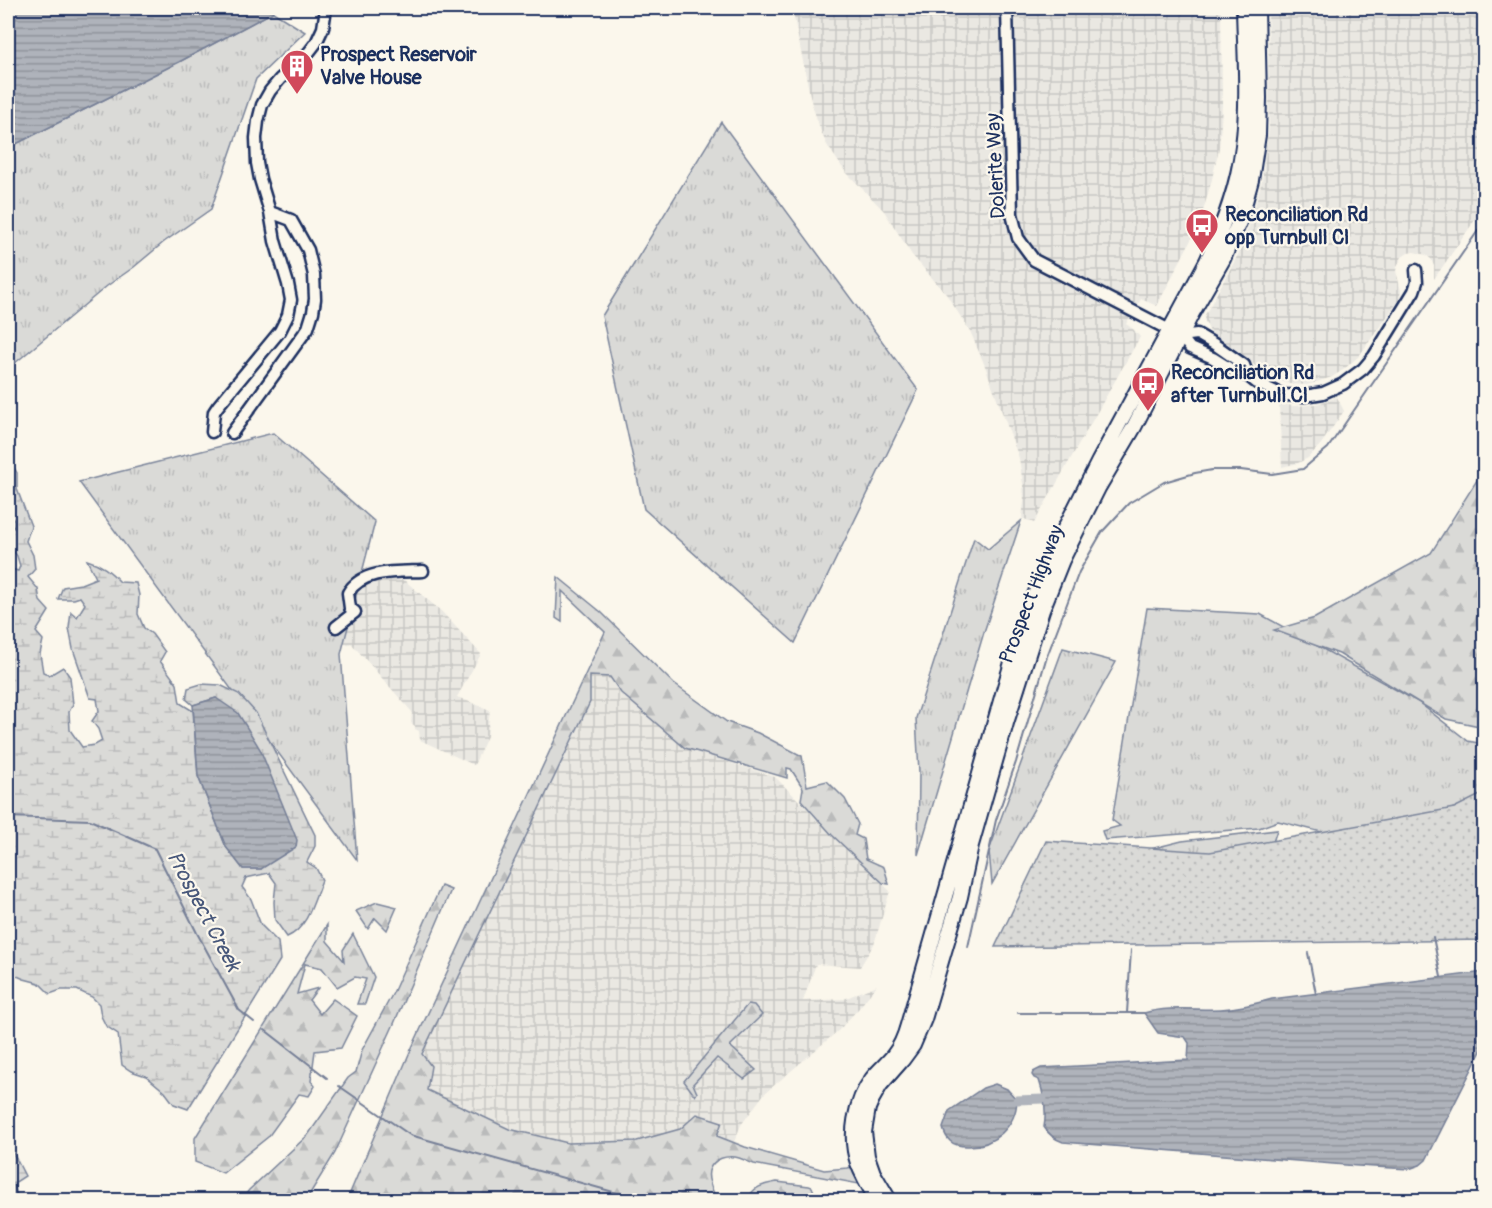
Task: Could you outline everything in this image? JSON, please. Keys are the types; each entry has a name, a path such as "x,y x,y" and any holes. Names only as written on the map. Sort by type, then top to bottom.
{"main road":[{"name":"Prospect Highway","path":"889,1200 873,1173 867,1156 864,1132 868,1108 880,1085 902,1060 920,1032 960,897 974,834 1017,684 1062,560 1098,488 1134,427 1220,233 1236,181 1243,148 1246,104 1244,8"},
{"name":"Prospect Highway","path":"877,1200 864,1178 856,1156 854,1130 858,1107 873,1078 900,1045 908,1025 1015,652 1032,602 1077,504 1175,333 1228,250 1242,214 1251,180 1258,124 1257,8"}],"street":[{"path":"212,432 214,412 280,331 288,315 291,300 288,284 275,241 257,163 258,121 262,105 280,79 306,56 316,43 323,28 326,8"},
{"name":"Dolerite Way","path":"1007,8 1012,214 1018,237 1034,260 1175,333 1197,334 1244,365 1248,376 1266,388 1285,395 1305,396 1323,393 1343,384 1363,369 1374,356 1414,291 1417,282 1416,270"},
{"path":"232,432 308,328 314,312 314,275 308,250 291,220 270,212"},
{"path":"336,627 355,612 350,608 348,593 352,585 371,575 423,571"}],"shaded area":[{"path":"8,8 271,8 273,12 8,148"},
{"path":"792,8 1221,8 1222,103 1219,148 1203,211 1194,234 1157,306 1141,299 1126,324 1140,337 1034,523 1022,518 1024,501 1019,458 970,331 946,294 912,255 884,211 844,170 827,145 812,105"},
{"path":"1268,8 1484,8 1484,207 1434,279 1434,266 1426,255 1414,252 1402,257 1396,271 1401,291 1399,300 1359,356 1332,377 1307,385 1289,384 1265,375 1240,352 1210,332 1204,319 1240,251 1262,180 1269,127"},
{"path":"1337,397 1344,411 1321,444 1308,458 1282,467 1279,404 1309,405"},
{"path":"375,566 386,566 387,580 404,580 441,611 481,654 457,697 490,710 487,737 474,765 420,740 419,731 411,723 412,712 351,643 347,645 329,625 356,573"},
{"path":"589,676 610,677 621,693 685,748 775,777 890,891 874,944 860,967 816,964 803,1001 844,999 877,985 839,1030 764,1094 741,1125 734,1142 716,1136 722,1123 680,1129 637,1141 568,1143 510,1129 427,1090 431,1066 422,1054 590,703"},
{"path":"216,698 238,713 260,749 297,840 296,847 261,869 243,869 226,847 198,776 193,705"},
{"path":"1484,972 1484,1045 1426,1160 1409,1169 1063,1142 1057,1140 1044,1127 1045,1109 1042,1091 1039,1080 1032,1075 1041,1068 1188,1060 1189,1043 1185,1037 1158,1033 1144,1013 1172,1009 1227,1008 1272,999"},
{"path":"995,1084 1007,1089 1017,1100 1013,1118 1008,1126 1002,1133 986,1143 967,1146 952,1142 943,1128 949,1111 983,1088"}],"green space":[{"path":"273,12 305,32 256,79 211,209 107,286 8,369 8,148"},
{"path":"721,122 918,390 795,643 644,509 602,316"},
{"path":"273,433 375,522 341,654 357,860 79,482"},
{"path":"8,457 17,473 17,489 31,526 26,541 33,555 35,569 28,577 38,589 40,601 49,611 36,632 43,640 40,654 43,672 50,675 63,667 70,677 73,704 69,712 70,730 82,747 95,745 102,741 92,721 99,711 97,699 90,698 73,649 69,628 71,612 77,617 85,604 80,597 58,599 63,587 81,584 96,578 87,560 105,568 120,582 136,583 139,595 138,614 144,628 152,634 165,652 160,661 177,684 180,703 193,711 198,776 226,847 243,869 261,869 216,698 193,705 186,699 188,688 201,684 220,685 239,694 256,713 315,835 315,846 307,862 316,868 322,880 309,913 294,933 287,937 275,920 276,883 269,873 246,878 242,887 251,899 261,925 278,942 280,960 188,1109 174,1104 165,1092 146,1076 122,1065 118,1034 106,1026 99,1004 92,997 77,990 61,990 50,994 39,983 8,972 8,568 18,571 20,566 17,556 8,544 8,522 14,528 14,520 9,515"},
{"path":"1484,469 1484,727 1446,719 1339,654 1274,630 1315,618 1431,553"},
{"path":"1021,521 984,632 918,855 919,772 916,718 974,538 988,549"},
{"path":"558,577 601,612 674,684 727,722 758,733 802,756 807,786 827,781 845,799 858,824 855,835 863,839 866,859 884,867 889,884 883,883 832,835 801,800 803,788 791,769 787,768 787,778 685,748 621,693 610,677 590,676 590,702 422,1054 431,1066 427,1090 509,1129 568,1143 637,1141 680,1129 697,1114 722,1122 717,1136 745,1147 824,1170 854,1166 861,1182 859,1184 729,1157 718,1160 709,1171 714,1195 719,1200 347,1200 409,1054 605,632 562,591 562,622 556,618"},
{"path":"1147,608 1260,614 1418,702 1468,741 1484,744 1484,797 1361,842 1278,821 1259,828 1105,840 1102,831 1120,826 1112,820"},
{"path":"1063,648 1116,662 992,884 989,851"},
{"path":"1484,793 1484,940 995,947 1046,841 1210,852 1454,808"},
{"path":"1277,830 1272,845 1187,862 1090,864 1182,841"},
{"path":"441,886 451,890 393,1026 335,1153 306,1200 241,1200 308,1135 348,1078 356,1072 362,1050 393,993"},
{"path":"377,902 397,907 387,930 375,918 368,929 356,911"},
{"path":"327,925 327,941 344,961 343,950 353,934 374,977 365,1004 357,1004 366,979 355,977 337,987 322,968 305,964 297,994 318,988 309,1000 320,1014 333,999 357,1016 341,1048 315,1051 311,1081 315,1086 309,1096 299,1094 268,1137 223,1173 195,1162 195,1138"},
{"path":"748,1004 754,1005 762,1015 730,1046 756,1070 744,1079 717,1058 693,1084 697,1093 695,1096 684,1081"},
{"path":"8,1145 25,1176 14,1183 18,1200 8,1200"},
{"path":"777,1182 809,1186 814,1192 802,1200 749,1200 755,1189"}],"waterway":[{"path":"968,947 996,820 1016,762 1046,659 1079,572 1102,532 1129,503 1164,482 1212,470 1241,470 1272,474 1303,469 1328,448 1484,222"},
{"name":"Prospect Creek","path":"8,817 90,820 155,849 239,1010 254,1022"},
{"path":"1433,937 1441,977"},
{"path":"1127,1013 1131,950"},
{"path":"1308,953 1316,994"},
{"path":"1018,1013 1144,1013"},
{"name":"Prospect Creek","path":"265,1030 327,1078"},
{"name":"Prospect Creek","path":"339,1086 410,1135 642,1200"},
{"path":"1017,1100 1043,1099"}],"place":[{"name":"Prospect Reservoir Valve House","path":"297,95"},
{"name":"Reconciliation Rd opp Turnbull Cl","path":"1202,254"},
{"name":"Reconciliation Rd after Turnbull Cl","path":"1148,412"}]}
